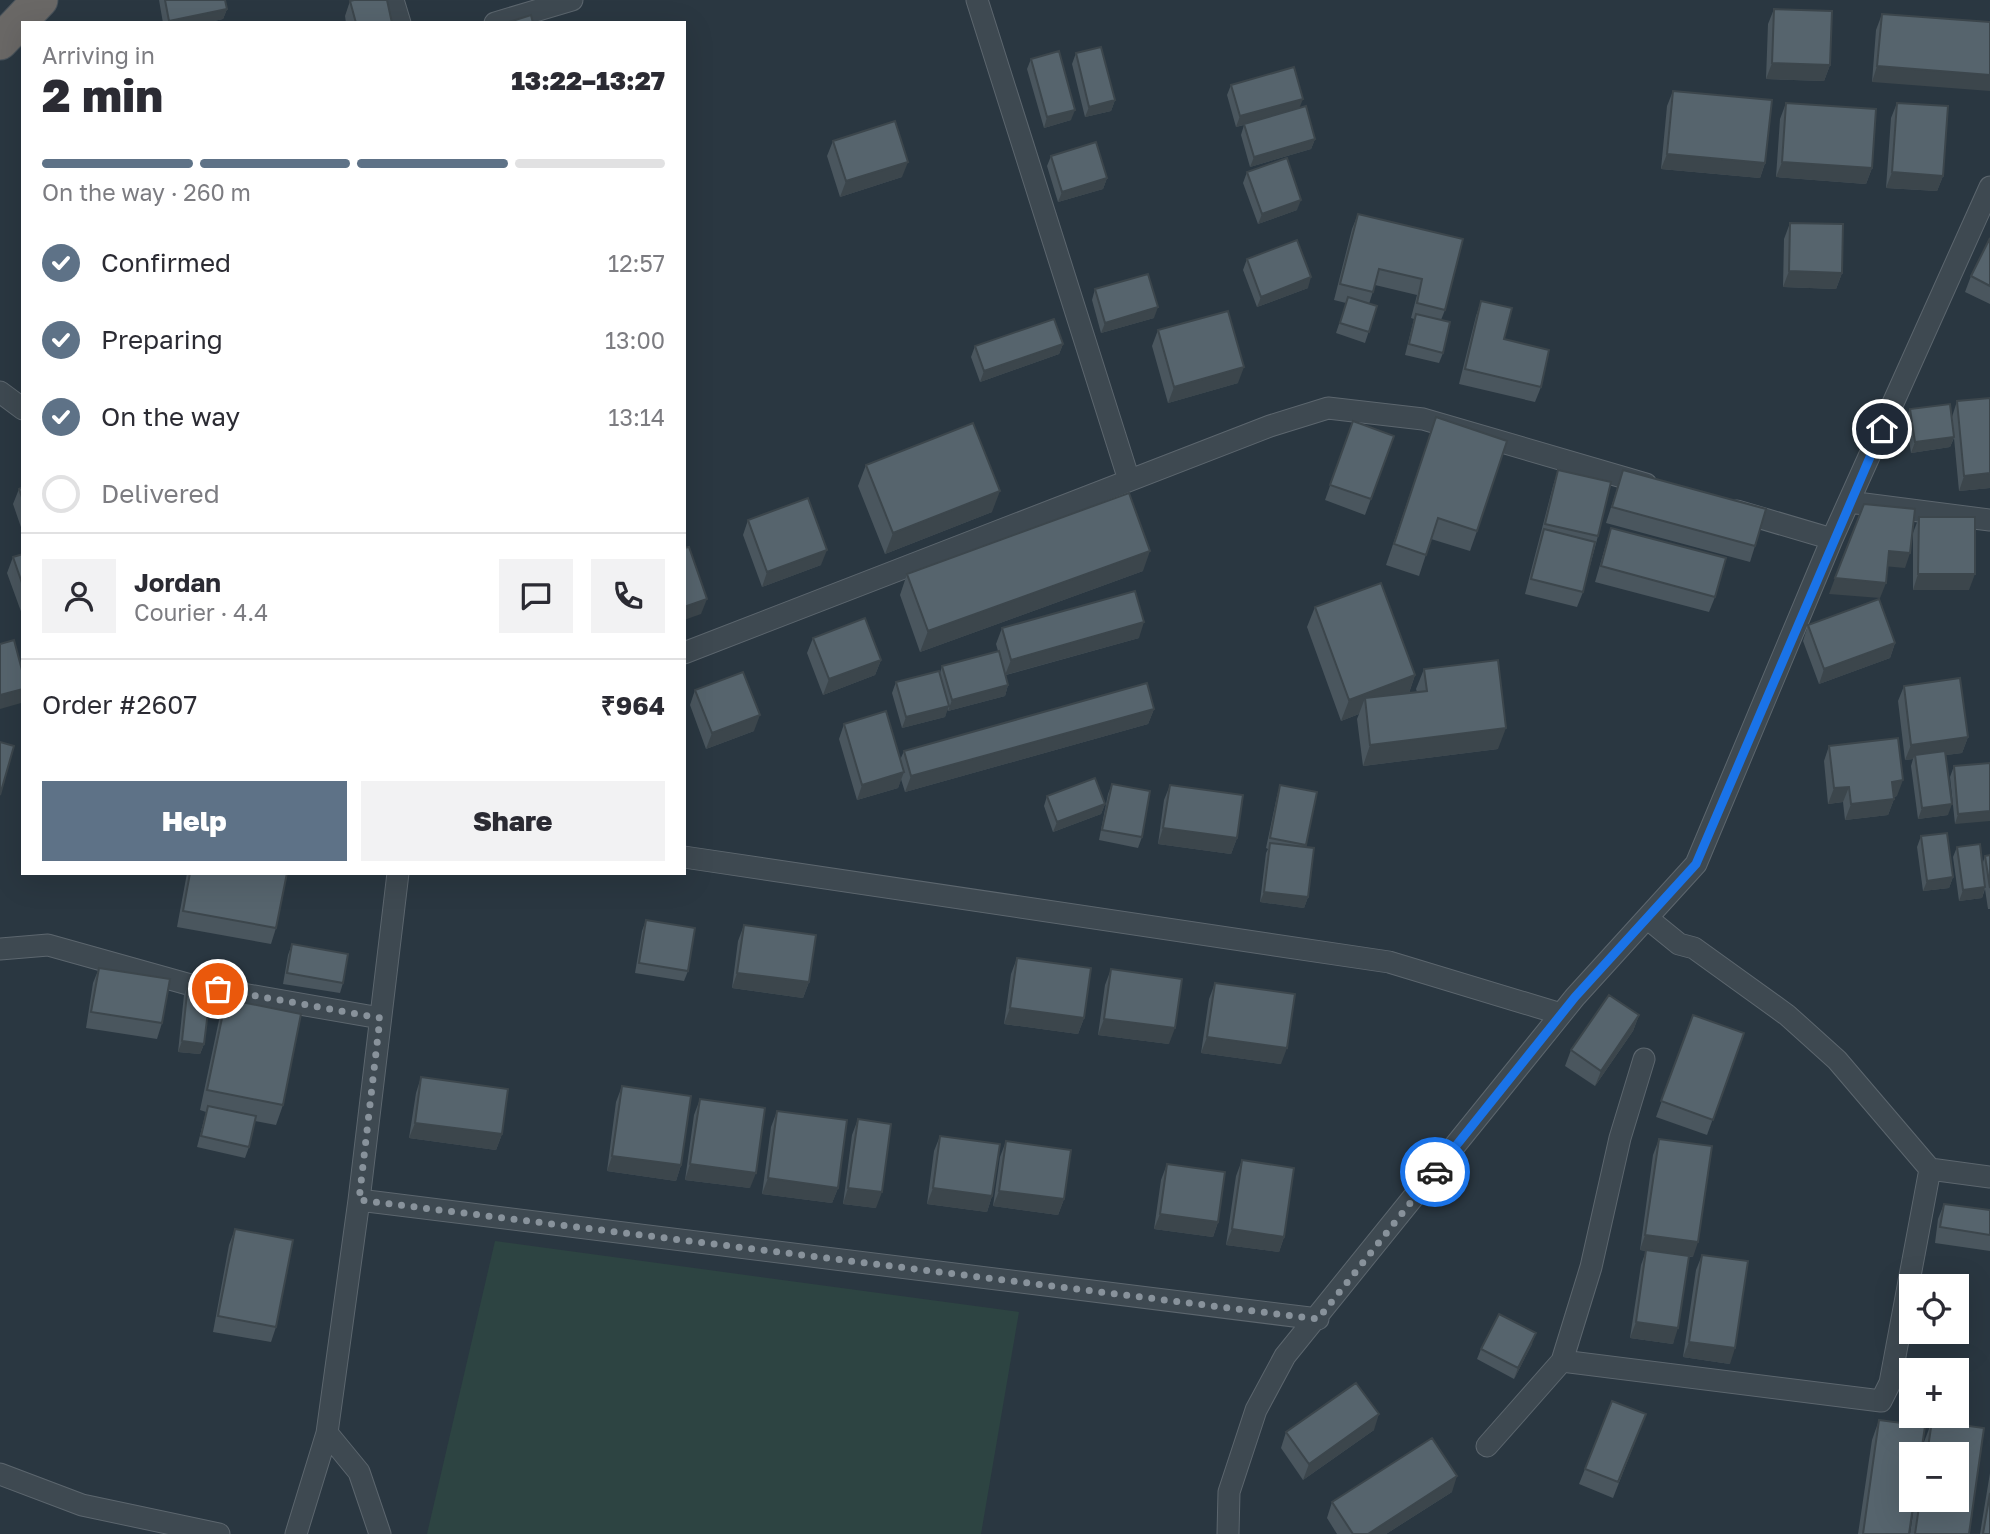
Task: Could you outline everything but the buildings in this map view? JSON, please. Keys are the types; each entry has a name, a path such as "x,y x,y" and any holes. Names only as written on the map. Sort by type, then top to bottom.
{"highway":[{"path":"0,17 17,0"},
{"path":"0,42 40,0"}],"street":[{"path":"393,0 399,21"},
{"path":"502,21 572,0"},
{"path":"977,0 1129,480"},
{"path":"1228,1534 1229,1492 1256,1410 1285,1356 1318,1319 1561,1014 1696,864 1832,539 1990,187"},
{"path":"0,392 21,408"},
{"path":"686,652 1270,426 1328,408 1423,419 1661,489"},
{"path":"1849,502 1990,520"},
{"path":"1714,504 1832,539"},
{"path":"686,857 1389,962 1561,1014"},
{"path":"296,1534 327,1433 359,1200 398,875"},
{"path":"1647,918 1679,944 1694,948 1787,1015 1837,1060 1930,1169 1990,1177"},
{"path":"0,949 48,945 191,985 380,1018"},
{"path":"1487,1446 1562,1361 1591,1267 1620,1138 1644,1059"},
{"path":"1562,1361 1881,1401 1889,1383 1930,1169"},
{"path":"359,1200 1318,1319"},
{"path":"327,1433 359,1472 380,1534"},
{"path":"0,1474 82,1505 219,1534"}],"green space":[{"path":"495,1241 1019,1312 981,1534 427,1534"}],"way so far":[{"path":"218,989 380,1018 359,1200 1318,1319 1435,1172"}],"route":[{"path":"1435,1172 1575,997 1696,864 1832,539 1882,429"}]}
